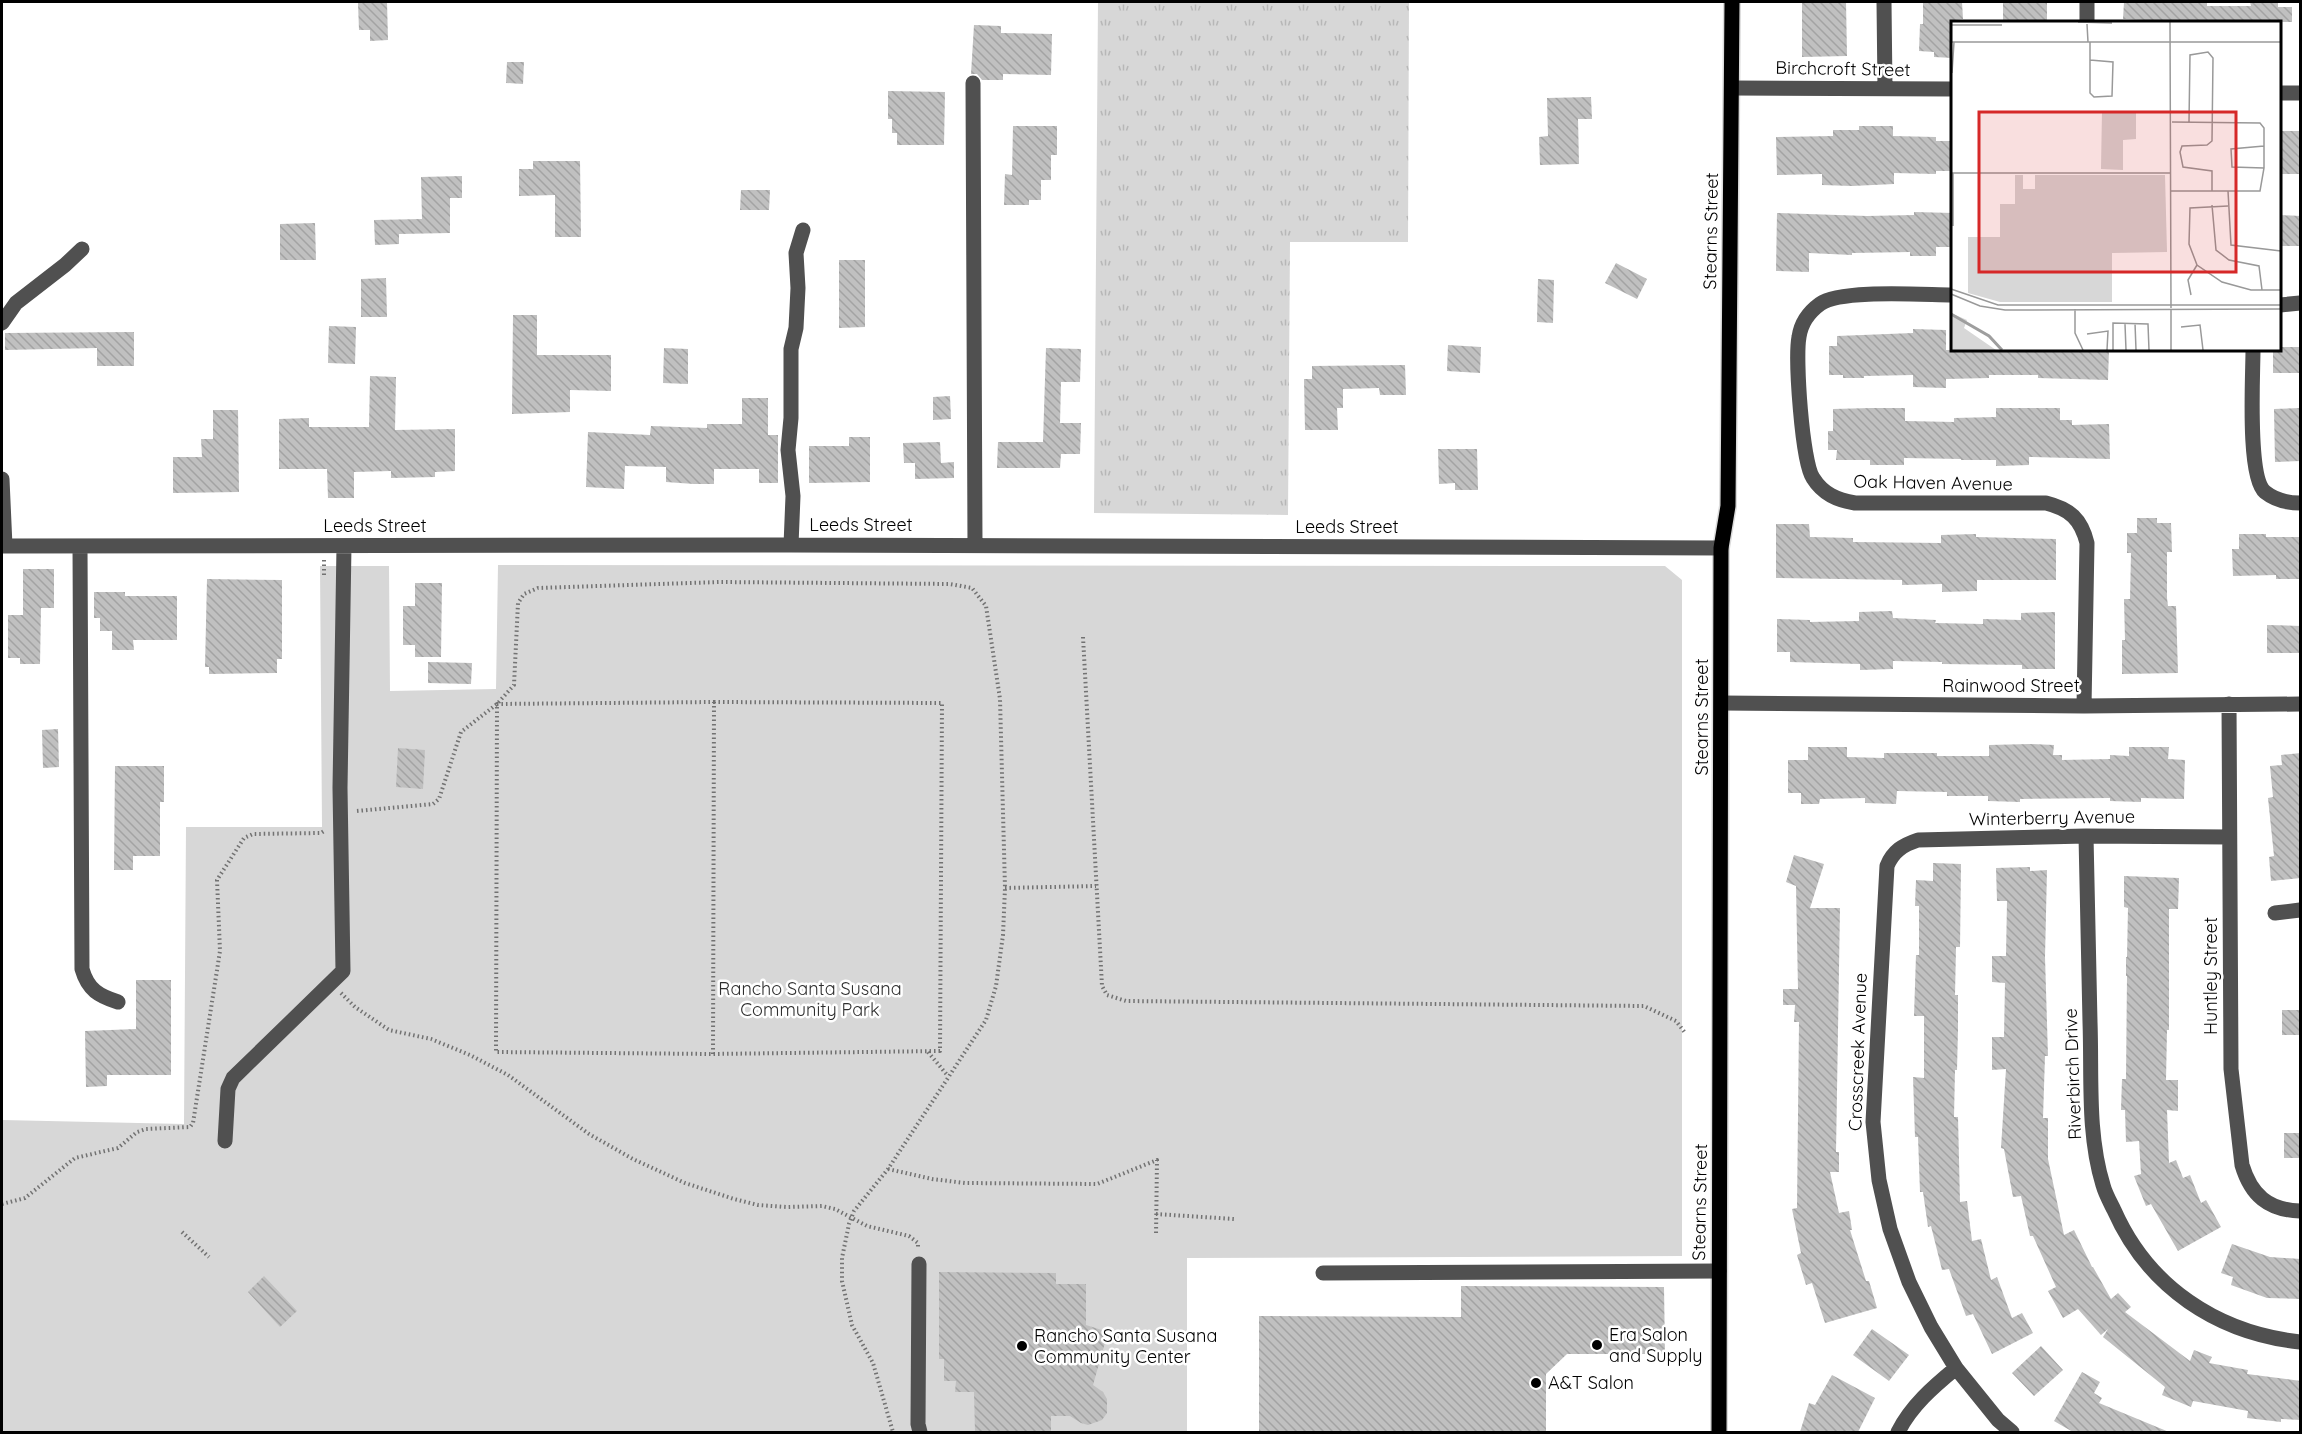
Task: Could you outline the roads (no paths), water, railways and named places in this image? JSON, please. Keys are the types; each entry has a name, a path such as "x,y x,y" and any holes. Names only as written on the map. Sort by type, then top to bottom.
{"main road":[{"name":"Stearns Street","path":"1719,1432 1721,548 1728,506 1732,2"}],"street":[{"path":"1884,2 1885,89"},
{"path":"2087,2 2087,21"},
{"path":"973,83 975,545"},
{"name":"Birchcroft Street","path":"1732,88 1951,89"},
{"path":"2281,93 2301,93"},
{"path":"791,545 793,496 788,450 791,418 791,349 796,328 798,288 796,253 803,230"},
{"path":"2,323 16,303 82,249"},
{"name":"Oak Haven Avenue","path":"1951,295 1843,296 1822,302 1805,318 1799,336 1797,355 1806,459 1812,478 1827,494 1840,501 1855,503 2046,503 2058,506 2073,516 2083,527 2086,543 2084,706"},
{"path":"2281,305 2301,303"},
{"path":"2253,351 2254,452 2259,482 2265,492 2288,503 2301,503"},
{"path":"2,479 3,546"},
{"name":"Leeds Street","path":"3,546 975,545 1721,548"},
{"path":"80,546 82,969 90,988 102,997 118,1002"},
{"path":"225,1141 228,1089 233,1078 343,971 344,546"},
{"name":"Rainwood Street","path":"1722,703 2084,706 2301,704"},
{"name":"Huntley Street","path":"2229,704 2231,1069 2242,1165 2247,1180 2255,1193 2264,1201 2291,1211 2301,1211"},
{"name":"Winterberry Avenue","path":"1887,866 1905,844 1918,840 2086,836 2229,837"},
{"name":"Riverbirch Drive","path":"2086,836 2093,1132 2103,1185 2124,1233 2148,1266 2176,1293 2205,1313 2239,1329 2301,1342"},
{"name":"Crosscreek Avenue","path":"1887,866 1873,1122 1879,1180 1890,1229 1909,1282 1956,1368 1998,1420 2012,1432"},
{"path":"2275,913 2301,910"},
{"path":"919,1264 917,1383 920,1432"},
{"path":"1323,1273 1719,1270"},
{"path":"1898,1432 1906,1418 1926,1395 1956,1368"}],"place":[{"name":"Era Salon and Supply","path":"1597,1345"},
{"name":"Rancho Santa Susana Community Center","path":"1022,1346"},
{"name":"A&T Salon","path":"1536,1383"}],"park label":[{"name":"Rancho Santa Susana Community Park","path":"810,999"}]}
